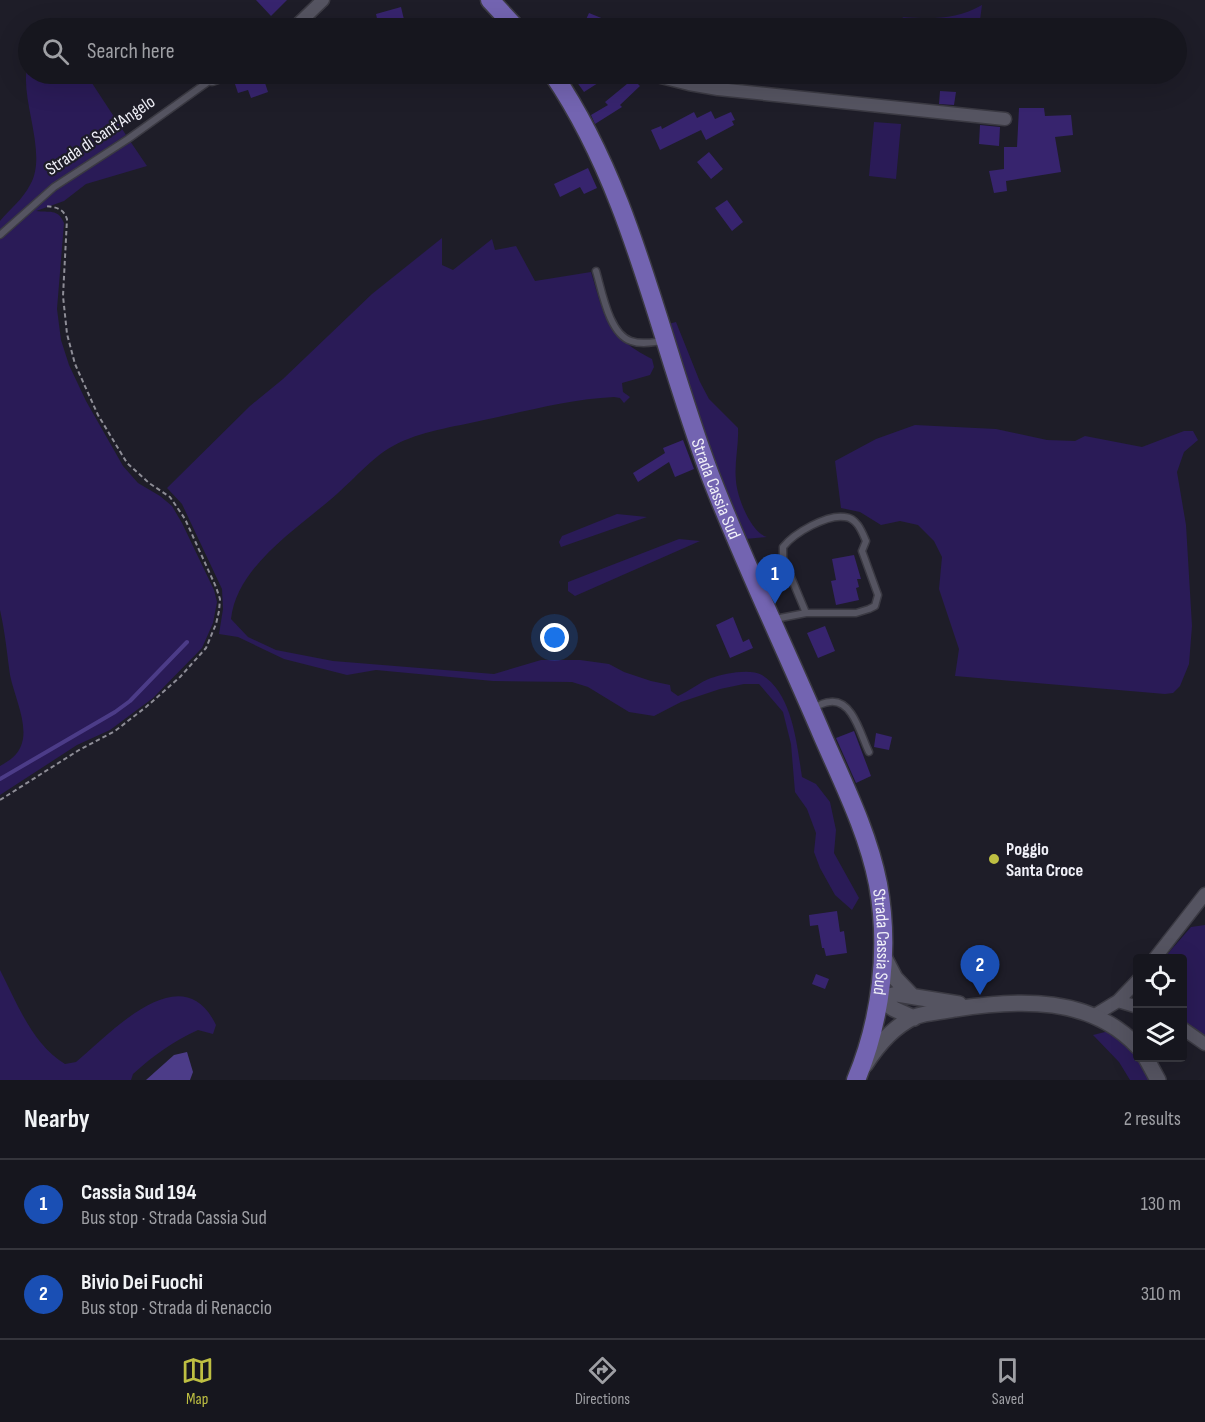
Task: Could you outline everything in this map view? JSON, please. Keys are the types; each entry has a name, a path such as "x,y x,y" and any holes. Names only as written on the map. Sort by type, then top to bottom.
{"main road":[{"path":"490,0 509,18"},
{"name":"Strada Cassia Sud","path":"559,84 588,135 622,210 710,476 856,814 870,852 880,901 882,952 879,999 871,1036 856,1079"}],"street":[{"path":"304,18 323,0"},
{"path":"689,84 726,90 1005,119"},
{"path":"1158,954 1205,894"},
{"path":"882,952 895,978 912,996"},
{"path":"1095,1016 1118,1001 1133,984"},
{"path":"879,999 897,994 932,1001 980,1006 1052,1005 1075,1009 1095,1016 1122,1032 1133,1043"},
{"path":"879,999 894,1009 914,1017"},
{"path":"1118,1001 1133,1006"},
{"path":"856,1079 886,1038 914,1017 980,1006"},
{"path":"1187,1031 1205,1044"},
{"path":"1148,1062 1158,1080"}],"lane":[{"name":"Strada di Sant'Angelo","path":"0,235 33,205 72,175 128,139 205,84"},
{"path":"596,271 611,320 619,334 630,341 645,343 665,340"},
{"path":"772,620 806,613 856,612 875,606 878,595 862,551 866,541 862,530 853,520 845,516 821,521 795,536 783,547 783,558 806,613"},
{"path":"811,709 830,702 838,702 844,706 850,712 869,752"}],"path":[{"path":"0,800 115,730 180,677 206,648 216,624 220,599 207,564 178,507 170,497 149,483 127,463 98,415 75,364 67,334 63,296 67,219 64,212 57,207 33,205"}],"shaded area":[{"path":"982,5 980,18 933,18 953,16"},
{"path":"26,84 93,84 126,135 63,177 0,230 0,221 24,195 35,172 35,141"},
{"path":"874,122 901,124 896,179 869,176"},
{"path":"130,141 147,166 86,184 64,201 36,211 56,213 64,223 57,309 61,340 69,365 86,401 123,466 138,483 172,506 182,523 214,590 217,602 213,623 202,648 153,698 110,730 77,745 0,795 0,766 18,752 22,744 23,731 10,675 0,610 0,239 52,193"},
{"path":"442,238 442,265 453,270 492,239 495,250 516,246 535,281 591,272 604,313 616,333 625,342 652,359 654,367 650,375 622,383 623,392 630,397 624,403 620,398 614,397 565,403 437,430 403,441 386,450 272,548 257,564 236,599 231,619 248,637 276,650 333,661 494,674 541,660 580,660 609,664 624,672 670,685 671,691 678,696 707,680 723,675 750,672 762,675 781,695 787,707 802,777 816,784 830,802 836,830 834,853 859,898 852,910 835,895 820,868 814,852 816,833 807,809 795,792 791,744 783,712 759,684 744,684 720,689 681,702 654,716 629,712 588,687 572,682 493,681 376,670 347,675 284,659 238,637 219,634 223,609 222,589 182,504 167,488 250,406 283,379 372,294"},
{"path":"676,322 709,399 738,428 736,474 739,496 750,522 767,537 745,539 703,437 668,324"},
{"path":"915,425 996,429 1047,440 1075,441 1085,436 1142,447 1184,431 1193,431 1198,440 1184,452 1177,472 1186,525 1192,626 1189,664 1180,686 1173,693 955,676 959,649 939,589 942,557 934,541 918,525 900,521 881,525 860,512 841,508 835,461 876,439"},
{"path":"617,514 647,517 561,547 559,542 562,536"},
{"path":"679,539 700,541 575,596 568,591 568,582"},
{"path":"1205,925 1205,1037 1187,1024 1187,954 1167,954 1191,927"},
{"path":"0,970 34,1034 53,1056 65,1064 76,1062 127,1019 146,1006 166,998 185,997 202,1005 216,1025 213,1034 198,1030 172,1044 133,1074 131,1080 0,1080"},
{"path":"1109,1031 1132,1051 1133,1062 1139,1062 1150,1080 1130,1080 1119,1062 1093,1035"},
{"path":"187,1052 193,1072 190,1080 146,1080 174,1055"}],"building":[{"path":"256,0 287,0 271,16"},
{"path":"401,7 404,18 377,18 376,14"},
{"path":"589,13 601,18 587,18"},
{"path":"235,84 265,84 268,92 251,98 248,90 238,93"},
{"path":"578,84 596,84 584,92"},
{"path":"627,84 640,86 620,105 622,107 595,124 591,115 608,105 605,102"},
{"path":"940,91 956,92 954,105 939,104"},
{"path":"1019,108 1044,108 1045,116 1071,115 1073,135 1055,137 1061,172 1006,181 1007,191 994,193 989,171 1004,169 1004,147 1017,147"},
{"path":"711,111 715,119 731,112 735,120 732,121 734,125 706,140 701,130 660,150 651,130 661,126 662,129 694,112 697,118"},
{"path":"980,125 1000,127 999,146 979,144"},
{"path":"709,152 723,169 711,179 697,162"},
{"path":"588,168 597,188 584,194 580,187 560,197 554,184"},
{"path":"727,200 743,222 732,231 715,208"},
{"path":"683,440 694,469 675,477 669,462 638,482 633,473 665,453 663,448"},
{"path":"854,555 861,579 857,579 859,587 856,588 859,600 836,605 831,581 836,580 832,559"},
{"path":"733,617 743,642 749,639 753,648 730,658 716,625"},
{"path":"825,626 835,651 818,658 807,633"},
{"path":"854,731 871,776 856,783 836,738"},
{"path":"876,733 892,737 889,750 874,747"},
{"path":"837,911 840,932 844,931 847,953 826,956 822,948 818,925 810,926 809,915"},
{"path":"816,974 829,979 825,989 812,984"}],"waterway":[{"path":"0,779 115,712 130,701 187,642"}],"place":[{"name":"Cassia Sud 194","path":"775,604"},
{"name":"Poggio Santa Croce","path":"994,859"},
{"name":"Bivio Dei Fuochi","path":"980,995"}]}
